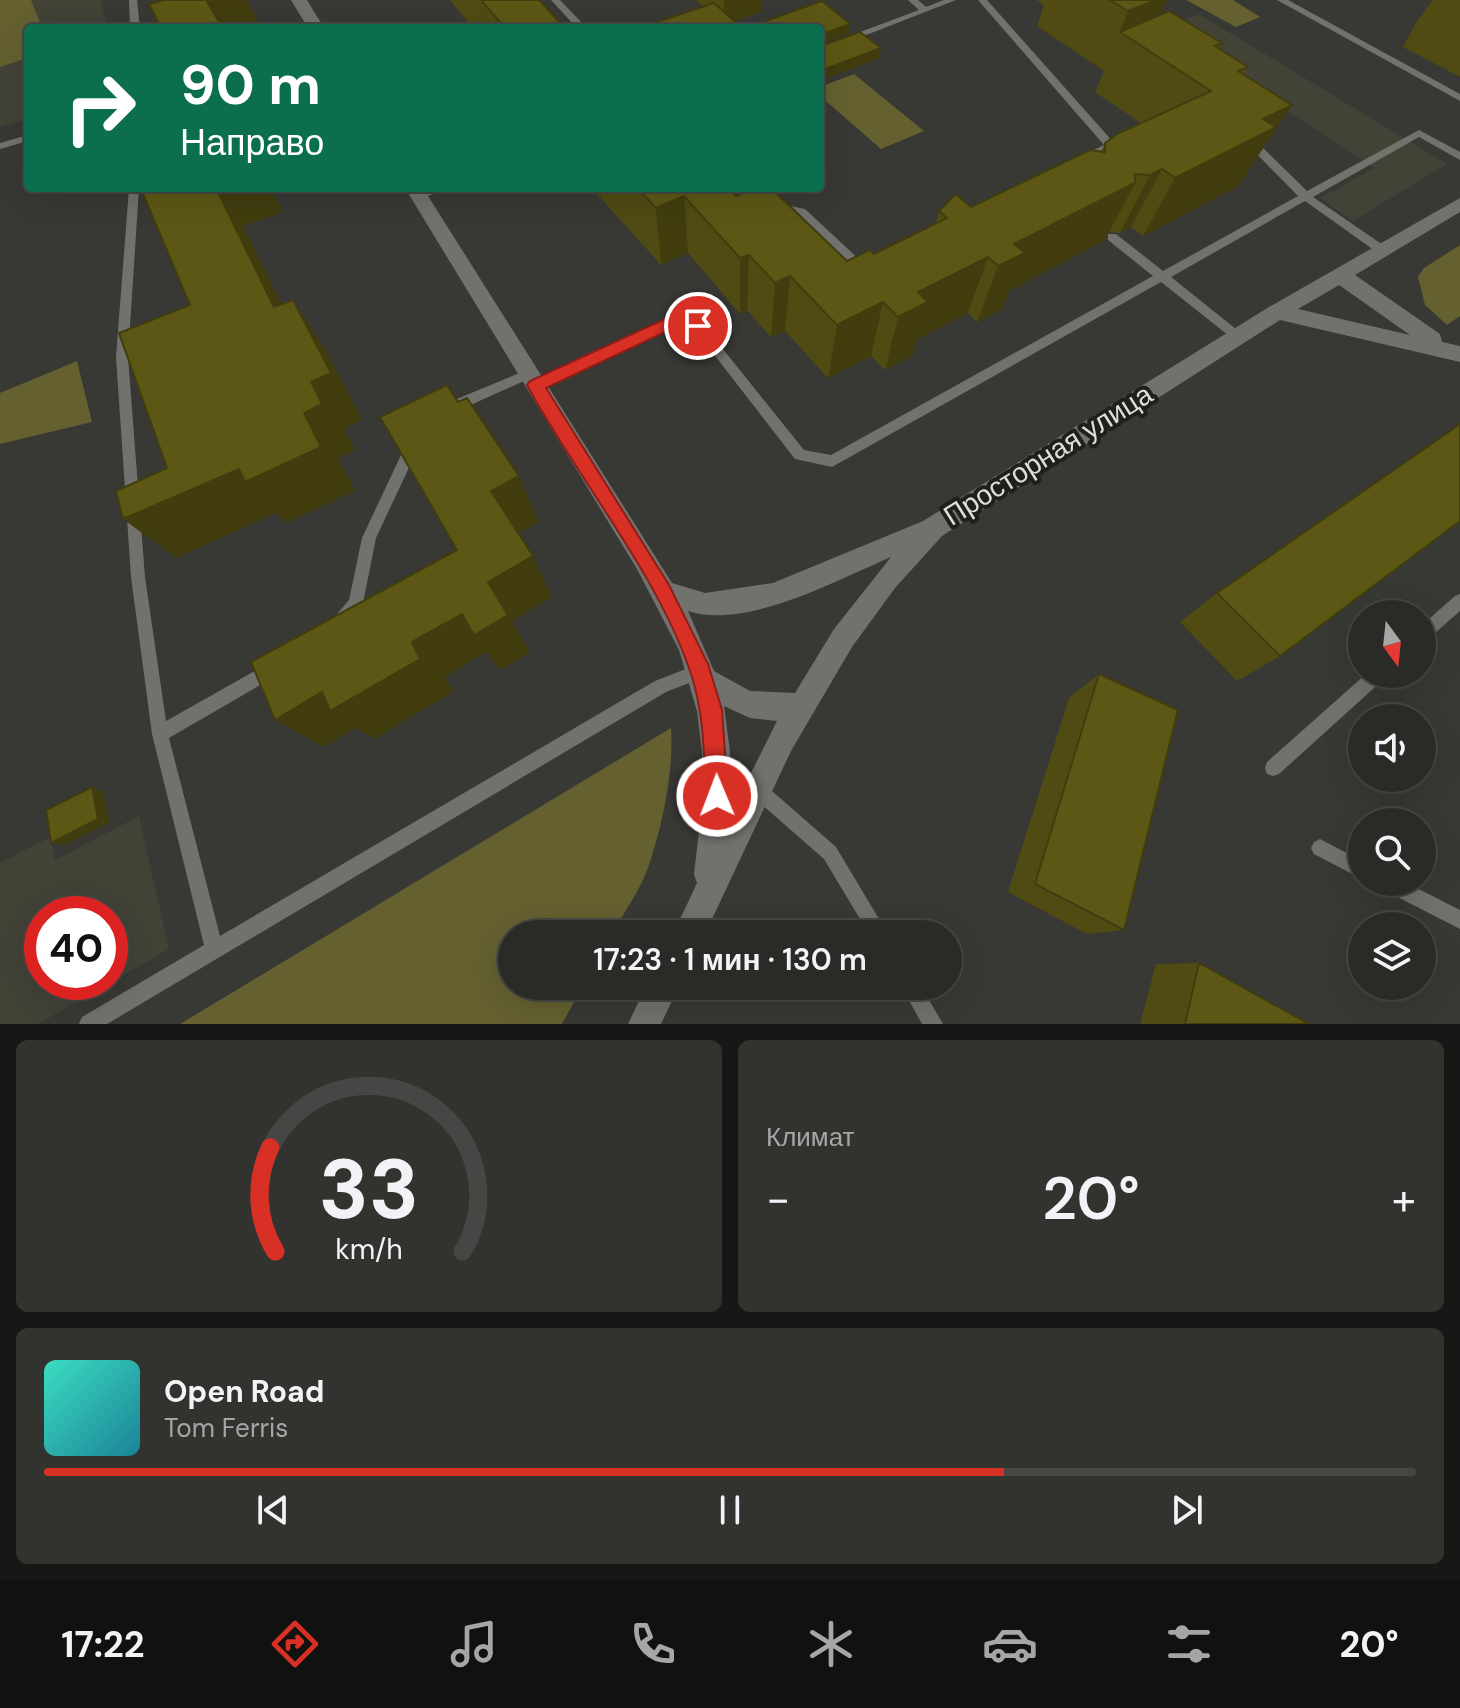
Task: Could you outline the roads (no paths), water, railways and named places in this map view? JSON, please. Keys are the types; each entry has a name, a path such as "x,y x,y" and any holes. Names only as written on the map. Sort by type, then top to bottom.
{"street":[{"path":"299,0 314,24"},
{"path":"417,192 662,591 702,675 711,710 718,765 716,827 705,905"},
{"name":"Просторная улица","path":"697,920 758,790 843,638 886,580 933,528 1276,312 1460,204"},
{"path":"1340,275 1413,329 1459,353"},
{"path":"1276,312 1459,353"},
{"path":"662,591 705,605 774,594 933,528"},
{"path":"702,675 756,707 777,711 803,705"},
{"path":"644,1024 656,1000"}],"lane":[{"path":"133,0 135,24"},
{"path":"555,0 578,24"},
{"path":"912,0 925,10"},
{"path":"824,48 952,0"},
{"path":"982,0 1111,146 1068,166"},
{"path":"1281,0 1460,98"},
{"path":"1239,129 1305,196 1382,250"},
{"path":"328,633 356,603 369,538 409,447 445,409 532,380 665,325 698,326 800,455 832,461 1419,133 1460,157"},
{"path":"0,146 24,139"},
{"path":"134,192 122,357 138,577 160,734 215,951"},
{"path":"747,192 757,203 801,212 860,267 873,261"},
{"path":"1112,237 1237,336"},
{"path":"1436,622 1460,601"},
{"path":"160,734 293,657"},
{"path":"89,1024 661,686 702,675"},
{"path":"1273,768 1362,688"},
{"path":"758,790 830,853 871,920"},
{"path":"1320,848 1348,863"},
{"path":"1413,896 1460,920"},
{"path":"918,1000 933,1024"}]}
